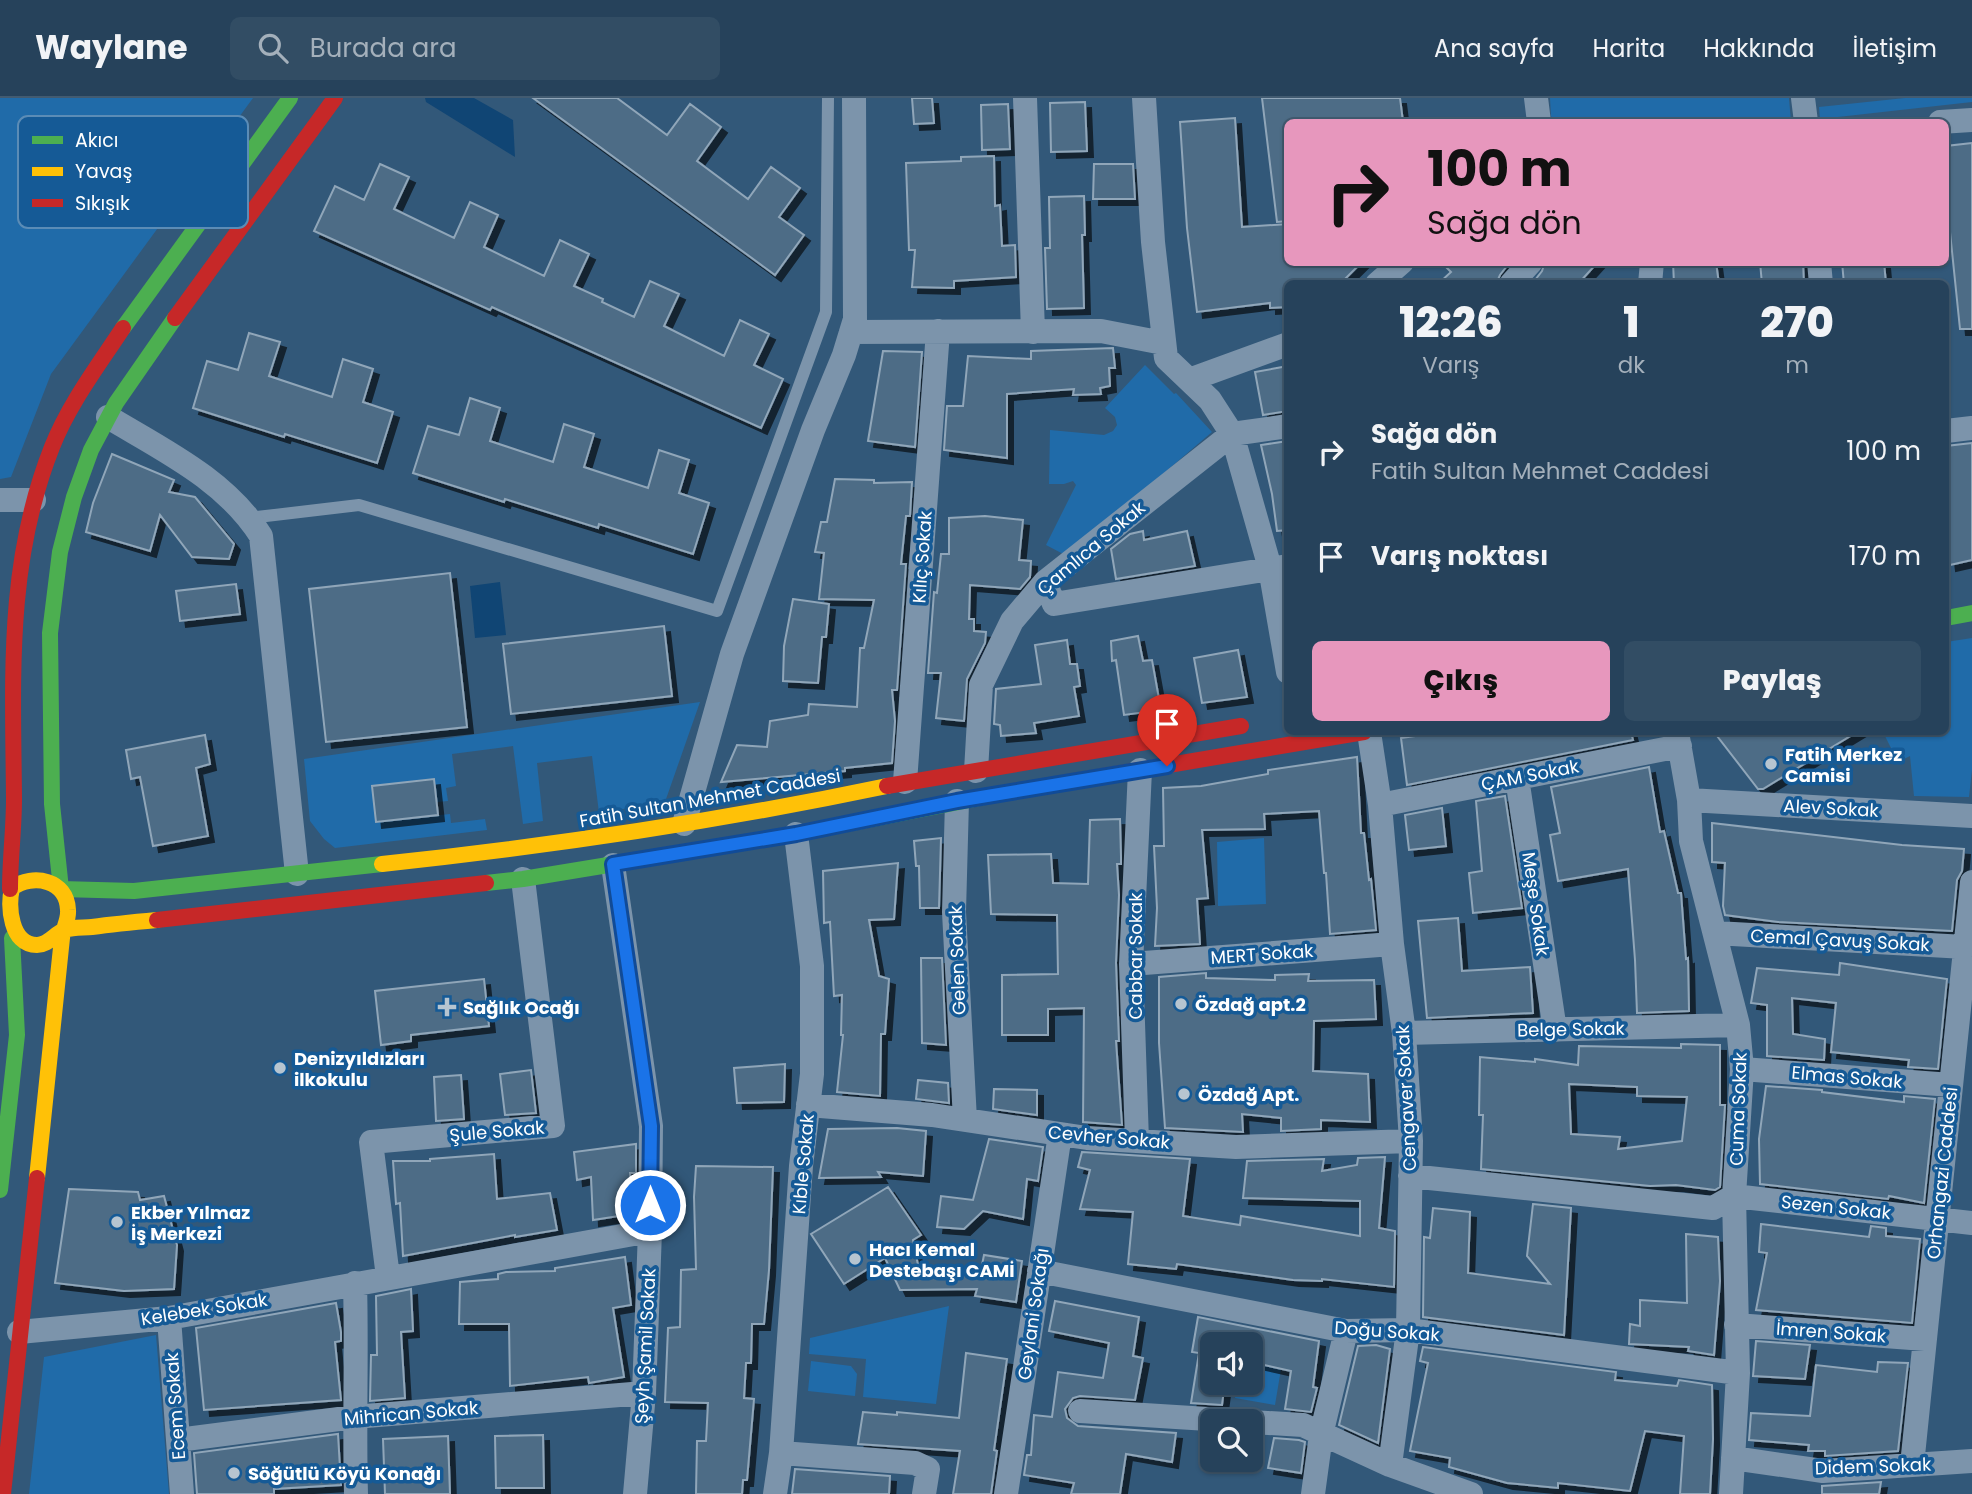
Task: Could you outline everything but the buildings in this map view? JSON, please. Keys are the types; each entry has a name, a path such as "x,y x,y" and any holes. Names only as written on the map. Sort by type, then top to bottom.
{"main road":[{"path":"248,155 290,98"},
{"path":"248,217 335,98"},
{"path":"1,1179 16,1035 16,999 1,917 14,811 13,635 20,561 34,500 52,447 76,400 122,327 195,228"},
{"path":"3,1494 57,982 63,930 68,913 68,904 61,889 54,827 49,667 53,599 61,551 74,497 91,450 108,418 154,346 240,228"},
{"path":"1949,617 1972,613"},
{"name":"Fatih Sultan Mehmet Caddesi","path":"61,889 134,891 518,850 792,806 905,782 1261,722"},
{"path":"4,937 37,946 51,941 63,930 523,879 796,834 957,801 1140,770 1299,737 1326,735"},
{"path":"58,850 73,878 93,890"},
{"path":"0,869 10,855"},
{"path":"6,890 35,880 45,881 61,889"},
{"path":"57,982 72,950 96,927"},
{"path":"0,952 11,967"}],"street":[{"path":"684,824 732,654 813,430 845,355 855,319 854,98"},
{"path":"1026,98 1033,332"},
{"path":"1144,98 1153,242 1166,358 1210,400 1232,434 1279,567 1284,625"},
{"path":"1536,98 1539,119"},
{"path":"1803,98 1806,119"},
{"path":"1949,121 1972,120"},
{"path":"1382,280 1397,266"},
{"path":"1515,280 1527,266"},
{"name":"Kılıç Sokak","path":"905,782 938,331"},
{"path":"851,332 1101,331 1163,343"},
{"path":"1189,380 1284,345"},
{"path":"108,418 194,468 250,518 261,536 297,874"},
{"path":"1232,434 1284,427"},
{"path":"1949,431 1972,428"},
{"name":"Çamlıca Sokak","path":"976,771 981,685 1012,621 1045,582 1232,434"},
{"path":"0,499 34,500"},
{"path":"1045,582 1054,604 1279,567"},
{"name":"Cengaver Sokak","path":"1367,735 1380,805 1392,944 1404,1033 1410,1141 1408,1330 1390,1465"},
{"name":"ÇAM Sokak","path":"1380,805 1517,778 1679,739"},
{"name":"Cuma Sokak","path":"1679,739 1689,800 1691,841 1738,1025 1742,1069 1734,1196 1738,1373 1731,1494"},
{"name":"Cabbar Sokak","path":"1137,1141 1132,964 1140,770"},
{"name":"Meşe Sokak","path":"1517,778 1555,1030"},
{"name":"Alev Sokak","path":"1689,800 1972,816"},
{"name":"Gelen Sokak","path":"957,801 954,912 965,1120"},
{"name":"Kıble Sokak","path":"775,1494 781,1453 801,1166 812,1074 812,966 796,834"},
{"name":"Şeyh Şamil Sokak","path":"613,864 651,1126 644,1393 635,1494"},
{"name":"Şule Sokak","path":"388,1277 370,1142 553,1126 523,879"},
{"name":"Orhangazi Caddesi","path":"1912,1465 1972,882"},
{"name":"Cemal Çavuş Sokak","path":"1715,933 1965,947"},
{"name":"MERT Sokak","path":"1132,964 1392,944"},
{"name":"Belge Sokak","path":"1404,1033 1738,1025"},
{"name":"Elmas Sokak","path":"1742,1069 1951,1085"},
{"name":"Cevher Sokak","path":"808,1105 965,1120 1060,1134 1236,1147 1410,1141"},
{"name":"Geylani Sokağı","path":"1008,1494 1060,1134"},
{"path":"1409,1176 1713,1208 1734,1196"},
{"name":"Sezen Sokak","path":"1734,1196 1972,1223"},
{"name":"Kelebek Sokak","path":"19,1332 169,1318 650,1231"},
{"name":"Doğu Sokak","path":"1039,1271 1346,1331 1408,1330 1738,1373"},
{"path":"355,1283 356,1494"},
{"name":"Ecem Sokak","path":"169,1318 182,1494"},
{"name":"İmren Sokak","path":"1736,1325 1925,1339"},
{"path":"1312,1494 1321,1435 1346,1331"},
{"name":"Mihrican Sokak","path":"178,1440 354,1417 644,1393"},
{"path":"1080,1411 1200,1418"},
{"path":"1263,1423 1303,1425 1390,1465 1471,1494"},
{"path":"781,1453 915,1463 928,1469 925,1494"},
{"name":"Didem Sokak","path":"1733,1458 1823,1471 1972,1461"}],"lane":[{"path":"250,518 359,505 717,611 826,312 828,98"}],"shaded area":[{"path":"0,98 253,98 240,116 18,116 18,228 158,228 51,374 11,477 0,479"},
{"path":"425,98 474,98 513,120 515,157 426,102"},
{"path":"1550,98 1789,98 1791,119 1552,119"},
{"path":"1905,98 1972,98 1972,102 1820,119 1819,107"},
{"path":"1145,365 1176,393 1212,432 1067,556 1046,545 1076,485 1073,481 1049,484 1050,430 1104,435 1113,431 1117,425 1115,417 1105,408"},
{"path":"500,582 506,635 475,638 470,586"},
{"path":"1972,638 1972,770 1969,797 1914,796 1910,756 1898,762 1884,735 1949,735 1949,642"},
{"path":"700,702 665,802 599,813 592,756 537,763 543,821 523,824 513,746 452,754 456,786 446,788 448,801 437,802 433,779 372,786 376,822 450,814 451,823 485,819 487,830 335,848 310,821 304,759"},
{"path":"1264,838 1266,904 1218,906 1217,842"},
{"path":"949,1306 936,1404 863,1397 866,1359 809,1354 810,1338"},
{"path":"156,1335 169,1494 29,1494 44,1357"},
{"path":"1263,1359 1282,1363 1275,1405 1235,1398 1236,1395 1263,1395"},
{"path":"811,1361 851,1366 857,1374 855,1396 808,1391"}],"traffic: fast":[{"path":"248,156 290,98"},
{"path":"123,328 196,228"},
{"path":"61,889 52,804 50,633 60,552 74,497 91,450 116,403 175,318"},
{"path":"1949,617 1972,613"},
{"path":"486,883 796,834 1015,791"},
{"path":"61,889 134,891 382,864"},
{"path":"0,1190 17,1035 12,938"}],"traffic: slow":[{"path":"382,864 636,831 887,786"},
{"path":"37,1178 62,938 64,931 65,927 68,917 68,910 62,892 48,882 29,881 12,888 10,904 16,932 21,939 37,945 48,941 61,932 65,930 71,928 157,920"}],"traffic: jam":[{"path":"248,218 335,98"},
{"path":"175,318 240,228"},
{"path":"10,889 14,810 15,621 27,534 37,490 59,431 84,386 123,328"},
{"path":"887,786 1241,726"},
{"path":"1015,791 1346,735"},
{"path":"157,920 486,883"},
{"path":"3,1494 37,1178"}],"place":[{"name":"Fatih Merkez Camisi","path":"1771,764"},
{"name":"Özdağ apt.2","path":"1181,1004"},
{"name":"Sağlık Ocağı","path":"447,1007"},
{"name":"Denizyıldızları ilkokulu","path":"280,1068"},
{"name":"Özdağ Apt.","path":"1184,1094"},
{"name":"Ekber Yılmaz İş Merkezi","path":"117,1222"},
{"name":"Hacı Kemal Destebaşı CAMİ","path":"855,1259"},
{"name":"Söğütlü Köyü Konağı","path":"234,1473"}],"route":[{"path":"650,1205 651,1126 613,864 796,834 957,801 1167,766"}]}
